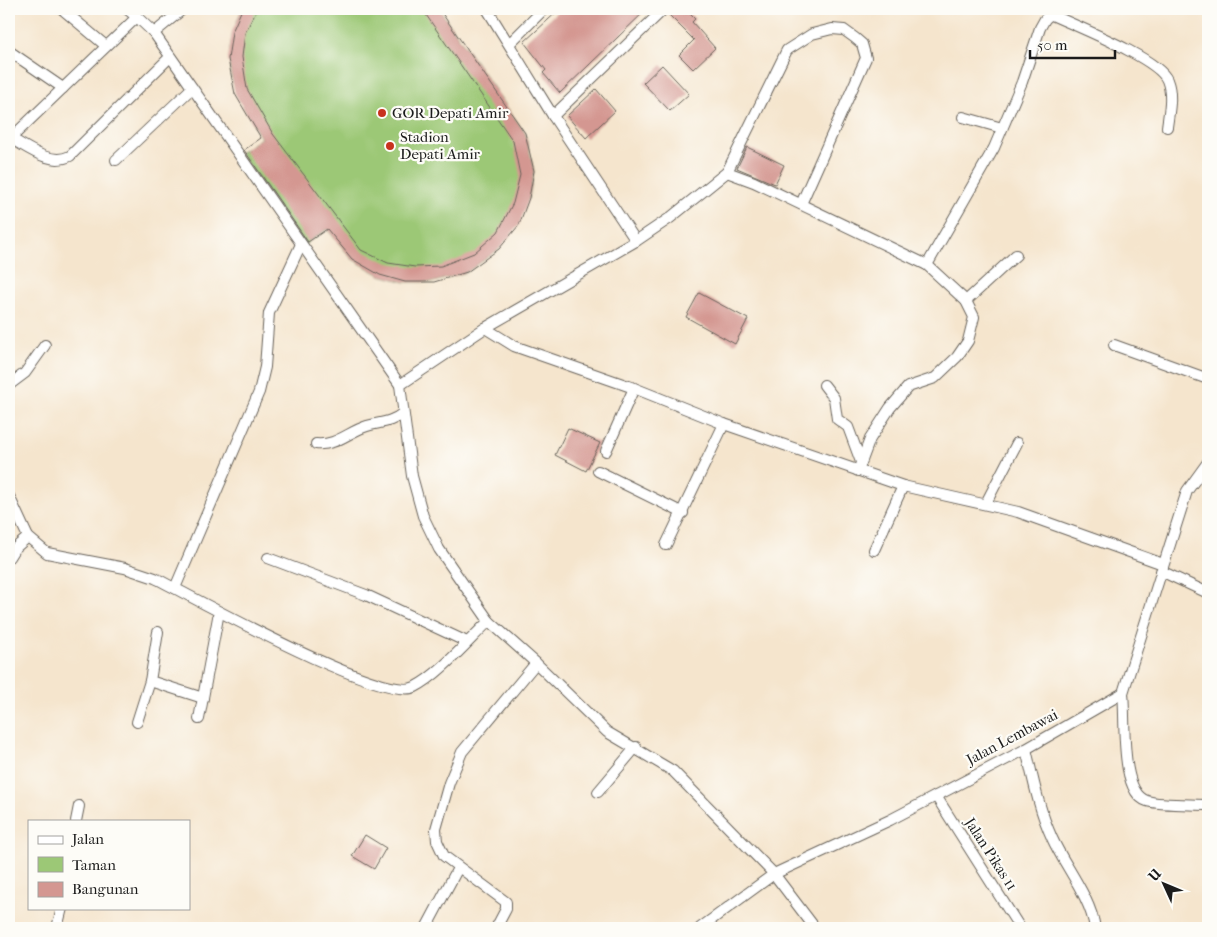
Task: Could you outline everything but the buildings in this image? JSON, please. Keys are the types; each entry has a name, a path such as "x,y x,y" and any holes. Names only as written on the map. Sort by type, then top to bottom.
{"street":[{"path":"62,9 106,46"},
{"path":"127,9 154,33 400,385 412,476 423,516 439,548 489,621 608,732 673,772 774,874 815,928"},
{"path":"154,33 183,9"},
{"path":"487,9 510,43 553,116 636,241"},
{"path":"510,43 544,9"},
{"path":"553,116 664,9"},
{"path":"927,265 994,148 1025,74 1040,28 1053,11 1160,69 1167,79 1170,89 1167,126"},
{"path":"137,17 10,139 51,160 63,160 77,151 170,57"},
{"path":"400,385 485,328 636,241 670,218 727,172 787,50 812,34 832,28 844,30 862,44 866,58 800,204"},
{"path":"11,57 63,88"},
{"path":"116,160 192,88"},
{"path":"963,117 1002,128"},
{"path":"727,172 754,182 927,265 966,301 974,317 968,341 957,357 934,378 908,387 890,408 870,439 860,466"},
{"path":"175,588 258,392 265,367 269,312 300,244"},
{"path":"966,301 1016,255"},
{"path":"485,328 514,346 634,388 724,424 860,466 903,486 986,503 1063,528 1162,568 1208,593"},
{"path":"9,385 25,373 45,345"},
{"path":"1114,345 1208,379"},
{"path":"824,385 834,398 836,415 851,433 860,466"},
{"path":"606,451 634,388"},
{"path":"316,444 332,443 366,426 393,421 403,413"},
{"path":"666,545 724,424"},
{"path":"986,503 1017,444"},
{"path":"1208,462 1187,490 1123,693 1126,761 1136,795 1146,801 1208,805"},
{"path":"598,471 683,513"},
{"path":"874,550 903,486"},
{"path":"9,496 28,537 40,548 54,556 125,568 175,588 219,612 325,663 392,688 414,687 433,674 489,621"},
{"path":"9,556 14,548 28,537"},
{"path":"268,558 366,595 467,642"},
{"path":"199,720 219,612"},
{"path":"137,722 150,681 158,632"},
{"path":"496,928 506,909 506,902 458,868 440,849 436,829 458,760 468,743 536,663"},
{"path":"150,681 203,698"},
{"name":"Jalan Lembawai","path":"700,928 774,874 890,820 1026,749 1123,693"},
{"path":"598,792 636,748"},
{"path":"1026,749 1044,820 1061,858 1088,905 1095,928"},
{"name":"Jalan Pikas 11","path":"936,796 1020,928"},
{"path":"76,820 79,806"},
{"path":"426,928 458,868"},
{"path":"57,928 62,910"}],"green space":[{"name":"Stadion Depati Amir","path":"242,9 439,9 525,133 534,171 529,198 499,249 467,272 434,282 405,282 380,275 352,259 327,229 304,245 240,153 261,138 242,105 231,76 229,62 230,46"}],"place":[{"name":"GOR Depati Amir","path":"382,113"},
{"name":"Stadion Depati Amir","path":"390,146"}]}
